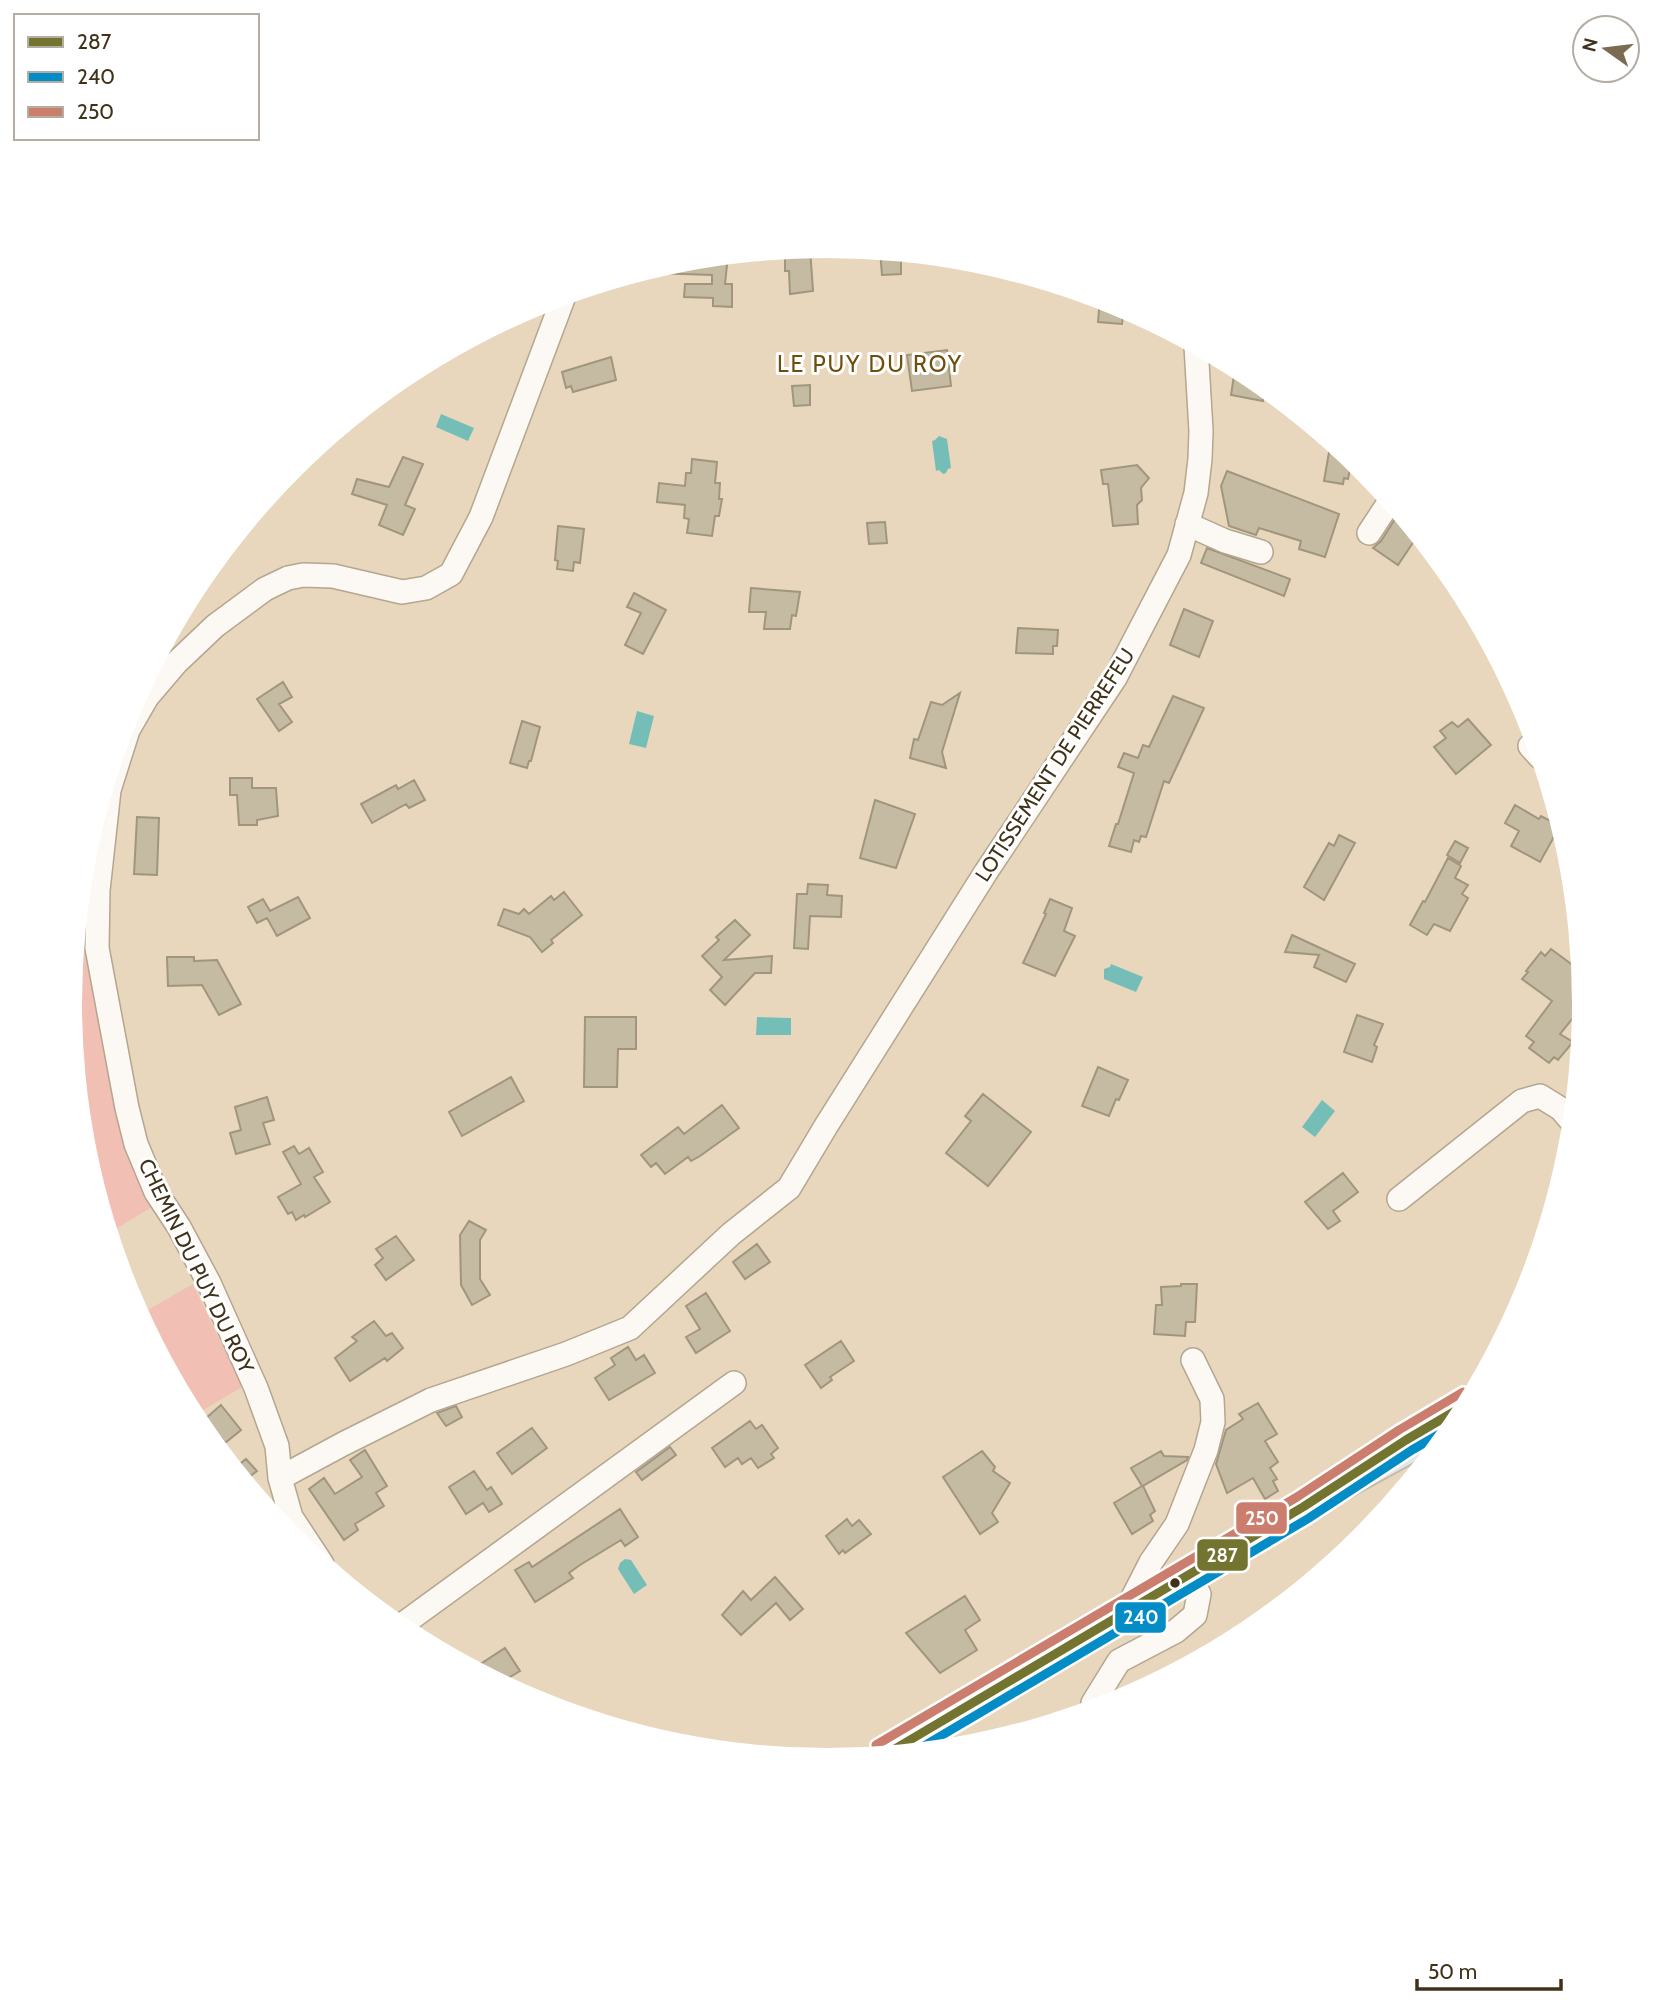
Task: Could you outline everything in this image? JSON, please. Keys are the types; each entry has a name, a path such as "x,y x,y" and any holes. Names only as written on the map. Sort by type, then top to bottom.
{"main road":[{"path":"902,1744 1303,1507 1449,1415"},
{"path":"1303,1507 1436,1434"}],"street":[{"name":"CHEMIN DU PUY DU ROY","path":"151,693 176,663 215,626 265,589 288,578 303,575 333,576 402,592 426,588 450,574 481,517 559,309"},
{"name":"LOTISSEMENT DE PIERREFEU","path":"280,1478 432,1401 566,1354 630,1328 732,1234 789,1188 986,872 1115,678 1179,555 1196,494 1200,450 1197,356"},
{"path":"1369,533 1385,509"},
{"path":"1187,524 1261,552"},
{"path":"157,679 164,676"},
{"name":"CHEMIN DU PUY DU ROY","path":"106,822 98,890 97,948 136,1144 156,1192 179,1227 209,1283 256,1388 277,1446 280,1478 291,1517 297,1525"},
{"path":"1399,1199 1522,1101 1540,1096 1564,1113"},
{"path":"1126,1611 1151,1562 1177,1524 1206,1450 1213,1422 1212,1399 1193,1360"},
{"path":"409,1620 734,1383"},
{"path":"1096,1698 1119,1661 1176,1631 1195,1615 1199,1594 1188,1576"}],"shaded area":[{"path":"84,951 125,1146 152,1207 117,1228 97,1149 89,1101 82,1003"},
{"path":"193,1284 242,1387 203,1410 182,1376 148,1310"}],"water":[{"path":"441,414 474,428 468,441 436,427"},
{"path":"939,436 947,439 951,468 943,474 939,470 936,471 932,441"},
{"path":"637,711 654,716 646,748 629,744"},
{"path":"1111,964 1143,977 1136,992 1104,979 1104,969"},
{"path":"757,1017 791,1018 791,1035 756,1035"},
{"path":"1322,1100 1335,1111 1315,1137 1302,1127"},
{"path":"625,1559 631,1560 647,1585 634,1594 618,1569"}],"building":[{"path":"811,259 813,291 790,294 789,271 785,271 785,260"},
{"path":"881,260 901,263 901,274 882,275"},
{"path":"727,266 725,284 732,284 732,307 713,306 713,298 684,297 685,284 712,284 712,275 678,274"},
{"path":"1099,310 1123,319 1122,324 1098,322"},
{"path":"947,350 951,386 912,391 907,355"},
{"path":"611,357 616,380 573,392 571,386 566,388 562,372"},
{"path":"1234,379 1263,401 1231,395"},
{"path":"810,385 810,405 794,406 792,386"},
{"path":"1329,453 1349,472 1343,484 1324,481"},
{"path":"403,457 423,464 405,505 415,509 403,535 379,525 387,505 352,494 357,479 389,487"},
{"path":"692,459 717,462 715,483 720,483 719,499 722,499 719,516 715,516 712,536 687,533 689,519 684,518 685,505 657,502 659,483 685,486 686,473 691,473"},
{"path":"1137,465 1149,478 1141,488 1142,500 1137,505 1138,524 1113,526 1108,484 1103,484 1101,470"},
{"path":"1227,471 1339,514 1325,557 1299,549 1301,541 1259,528 1256,535 1229,526 1221,486"},
{"path":"1394,520 1413,543 1398,565 1373,548"},
{"path":"885,522 887,543 869,544 867,523"},
{"path":"558,526 584,529 580,563 574,562 573,571 557,569 558,561 555,560"},
{"path":"1207,548 1290,579 1284,596 1201,563"},
{"path":"751,588 800,592 796,616 792,615 790,629 764,629 766,612 749,612"},
{"path":"634,593 666,610 643,654 625,645 641,613 627,607"},
{"path":"1184,609 1213,621 1199,657 1170,645"},
{"path":"1018,628 1058,630 1057,646 1053,646 1053,654 1016,653"},
{"path":"283,682 292,697 279,704 292,722 279,731 257,699"},
{"path":"960,693 942,752 946,768 910,758 914,739 918,740 931,702 942,705"},
{"path":"1173,696 1204,708 1169,783 1164,781 1146,837 1141,836 1139,842 1134,840 1131,852 1109,846 1134,773 1118,767 1124,753 1138,758 1143,745 1149,747"},
{"path":"1468,719 1491,745 1456,774 1434,747 1446,738 1440,731 1452,722 1458,727"},
{"path":"522,721 540,727 527,768 510,763"},
{"path":"230,778 252,778 252,788 276,788 278,816 257,820 257,825 239,825 237,795 230,795"},
{"path":"414,780 425,800 409,808 406,804 372,823 361,804 396,785 398,789"},
{"path":"875,800 915,814 896,868 860,858"},
{"path":"1515,805 1539,819 1541,816 1549,820 1553,838 1540,862 1511,846 1519,831 1505,823"},
{"path":"137,817 159,818 157,875 134,874"},
{"path":"1339,835 1355,843 1324,900 1304,887 1329,843 1334,846"},
{"path":"1455,841 1468,848 1460,863 1447,855"},
{"path":"1448,858 1461,866 1455,878 1468,885 1462,894 1468,898 1450,931 1434,924 1427,935 1410,925"},
{"path":"808,884 828,885 827,895 842,896 841,917 810,916 808,949 794,948 797,894 807,894"},
{"path":"564,892 582,915 551,940 553,943 542,952 530,937 498,925 504,909 519,914 524,909 529,914 551,896 554,900"},
{"path":"298,897 310,918 277,936 267,918 257,923 248,907 263,899 270,911"},
{"path":"1050,899 1072,908 1064,931 1075,936 1055,976 1023,963 1046,914 1044,913"},
{"path":"735,920 750,935 724,960 772,956 771,973 755,973 725,1005 710,990 722,977 702,956 719,940 716,937"},
{"path":"1292,935 1355,964 1346,982 1314,967 1319,955 1285,952"},
{"path":"1551,949 1571,964 1573,1003 1572,1019 1560,1034 1571,1041 1571,1044 1558,1060 1554,1057 1549,1063 1529,1048 1534,1042 1526,1036 1552,1001 1522,979 1541,952 1545,956"},
{"path":"167,957 194,957 194,961 217,960 241,1004 219,1015 202,985 168,986"},
{"path":"1357,1015 1383,1024 1374,1045 1377,1047 1372,1062 1344,1052"},
{"path":"585,1017 636,1017 636,1049 618,1049 617,1087 584,1087"},
{"path":"1098,1067 1128,1080 1109,1116 1082,1106"},
{"path":"511,1077 524,1101 462,1136 449,1112"},
{"path":"983,1094 1031,1132 988,1186 946,1153 971,1121 965,1116"},
{"path":"267,1097 274,1120 263,1123 270,1144 236,1154 230,1133 241,1130 235,1107"},
{"path":"722,1105 739,1128 700,1156 691,1161 688,1157 665,1174 656,1163 651,1167 641,1155 678,1127 684,1134"},
{"path":"294,1146 299,1154 309,1148 323,1172 314,1177 330,1202 296,1220 292,1212 288,1214 278,1197 301,1184 283,1152"},
{"path":"1343,1173 1358,1192 1333,1211 1340,1221 1328,1229 1305,1202"},
{"path":"469,1221 486,1230 480,1240 480,1279 490,1295 472,1305 461,1285 460,1235"},
{"path":"396,1236 414,1260 386,1280 375,1265 383,1258 376,1249"},
{"path":"757,1244 770,1262 745,1279 733,1262"},
{"path":"1197,1284 1195,1322 1186,1322 1185,1336 1154,1334 1156,1305 1162,1305 1161,1287"},
{"path":"706,1293 730,1331 696,1353 686,1337 700,1329 686,1306"},
{"path":"374,1321 386,1336 392,1333 403,1348 387,1361 385,1358 350,1381 335,1358 357,1341 352,1337"},
{"path":"841,1341 854,1361 830,1377 832,1380 821,1388 805,1365"},
{"path":"628,1347 636,1360 644,1355 655,1373 609,1400 595,1378 615,1365 611,1358"},
{"path":"1258,1403 1277,1434 1265,1441 1278,1462 1270,1468 1277,1479 1273,1481 1278,1491 1265,1499 1253,1478 1227,1493 1216,1464 1226,1430 1243,1419 1239,1414"},
{"path":"221,1405 241,1430 226,1443 207,1417"},
{"path":"456,1406 462,1417 446,1426 437,1413"},
{"path":"750,1421 756,1429 762,1425 778,1448 771,1454 774,1458 758,1468 751,1458 742,1464 738,1458 725,1467 712,1448"},
{"path":"532,1428 547,1448 512,1474 497,1453"},
{"path":"670,1447 676,1455 642,1480 636,1472"},
{"path":"365,1450 387,1486 376,1493 384,1506 355,1524 358,1530 344,1540 309,1489 324,1478 335,1494 362,1477 350,1460"},
{"path":"982,1451 995,1467 993,1471 1010,1483 992,1513 998,1522 980,1534 943,1477"},
{"path":"1161,1451 1164,1456 1188,1457 1143,1486 1155,1511 1150,1515 1153,1521 1132,1534 1114,1503 1142,1486 1131,1468"},
{"path":"246,1459 257,1471 251,1476 241,1463"},
{"path":"474,1471 487,1490 491,1487 502,1504 489,1512 483,1503 466,1514 449,1487"},
{"path":"620,1509 638,1537 625,1546 621,1540 580,1565 569,1573 573,1578 535,1602 515,1570 529,1562 532,1567"},
{"path":"847,1519 852,1526 859,1520 871,1534 845,1553 843,1550 839,1554 826,1536"},
{"path":"775,1577 803,1609 790,1620 776,1603 741,1635 722,1615 743,1591 751,1600"},
{"path":"965,1596 980,1620 965,1630 977,1650 940,1673 906,1633"},
{"path":"505,1648 520,1671 510,1677 482,1663"}],"transit line":[{"name":"250","path":"876,1745 1297,1497 1463,1392"},
{"name":"287","path":"903,1744 1303,1507 1449,1415"},
{"name":"240","path":"933,1741 1309,1518 1433,1438"}],"district":[{"name":"LE PUY DU ROY","path":"870,364"}]}
